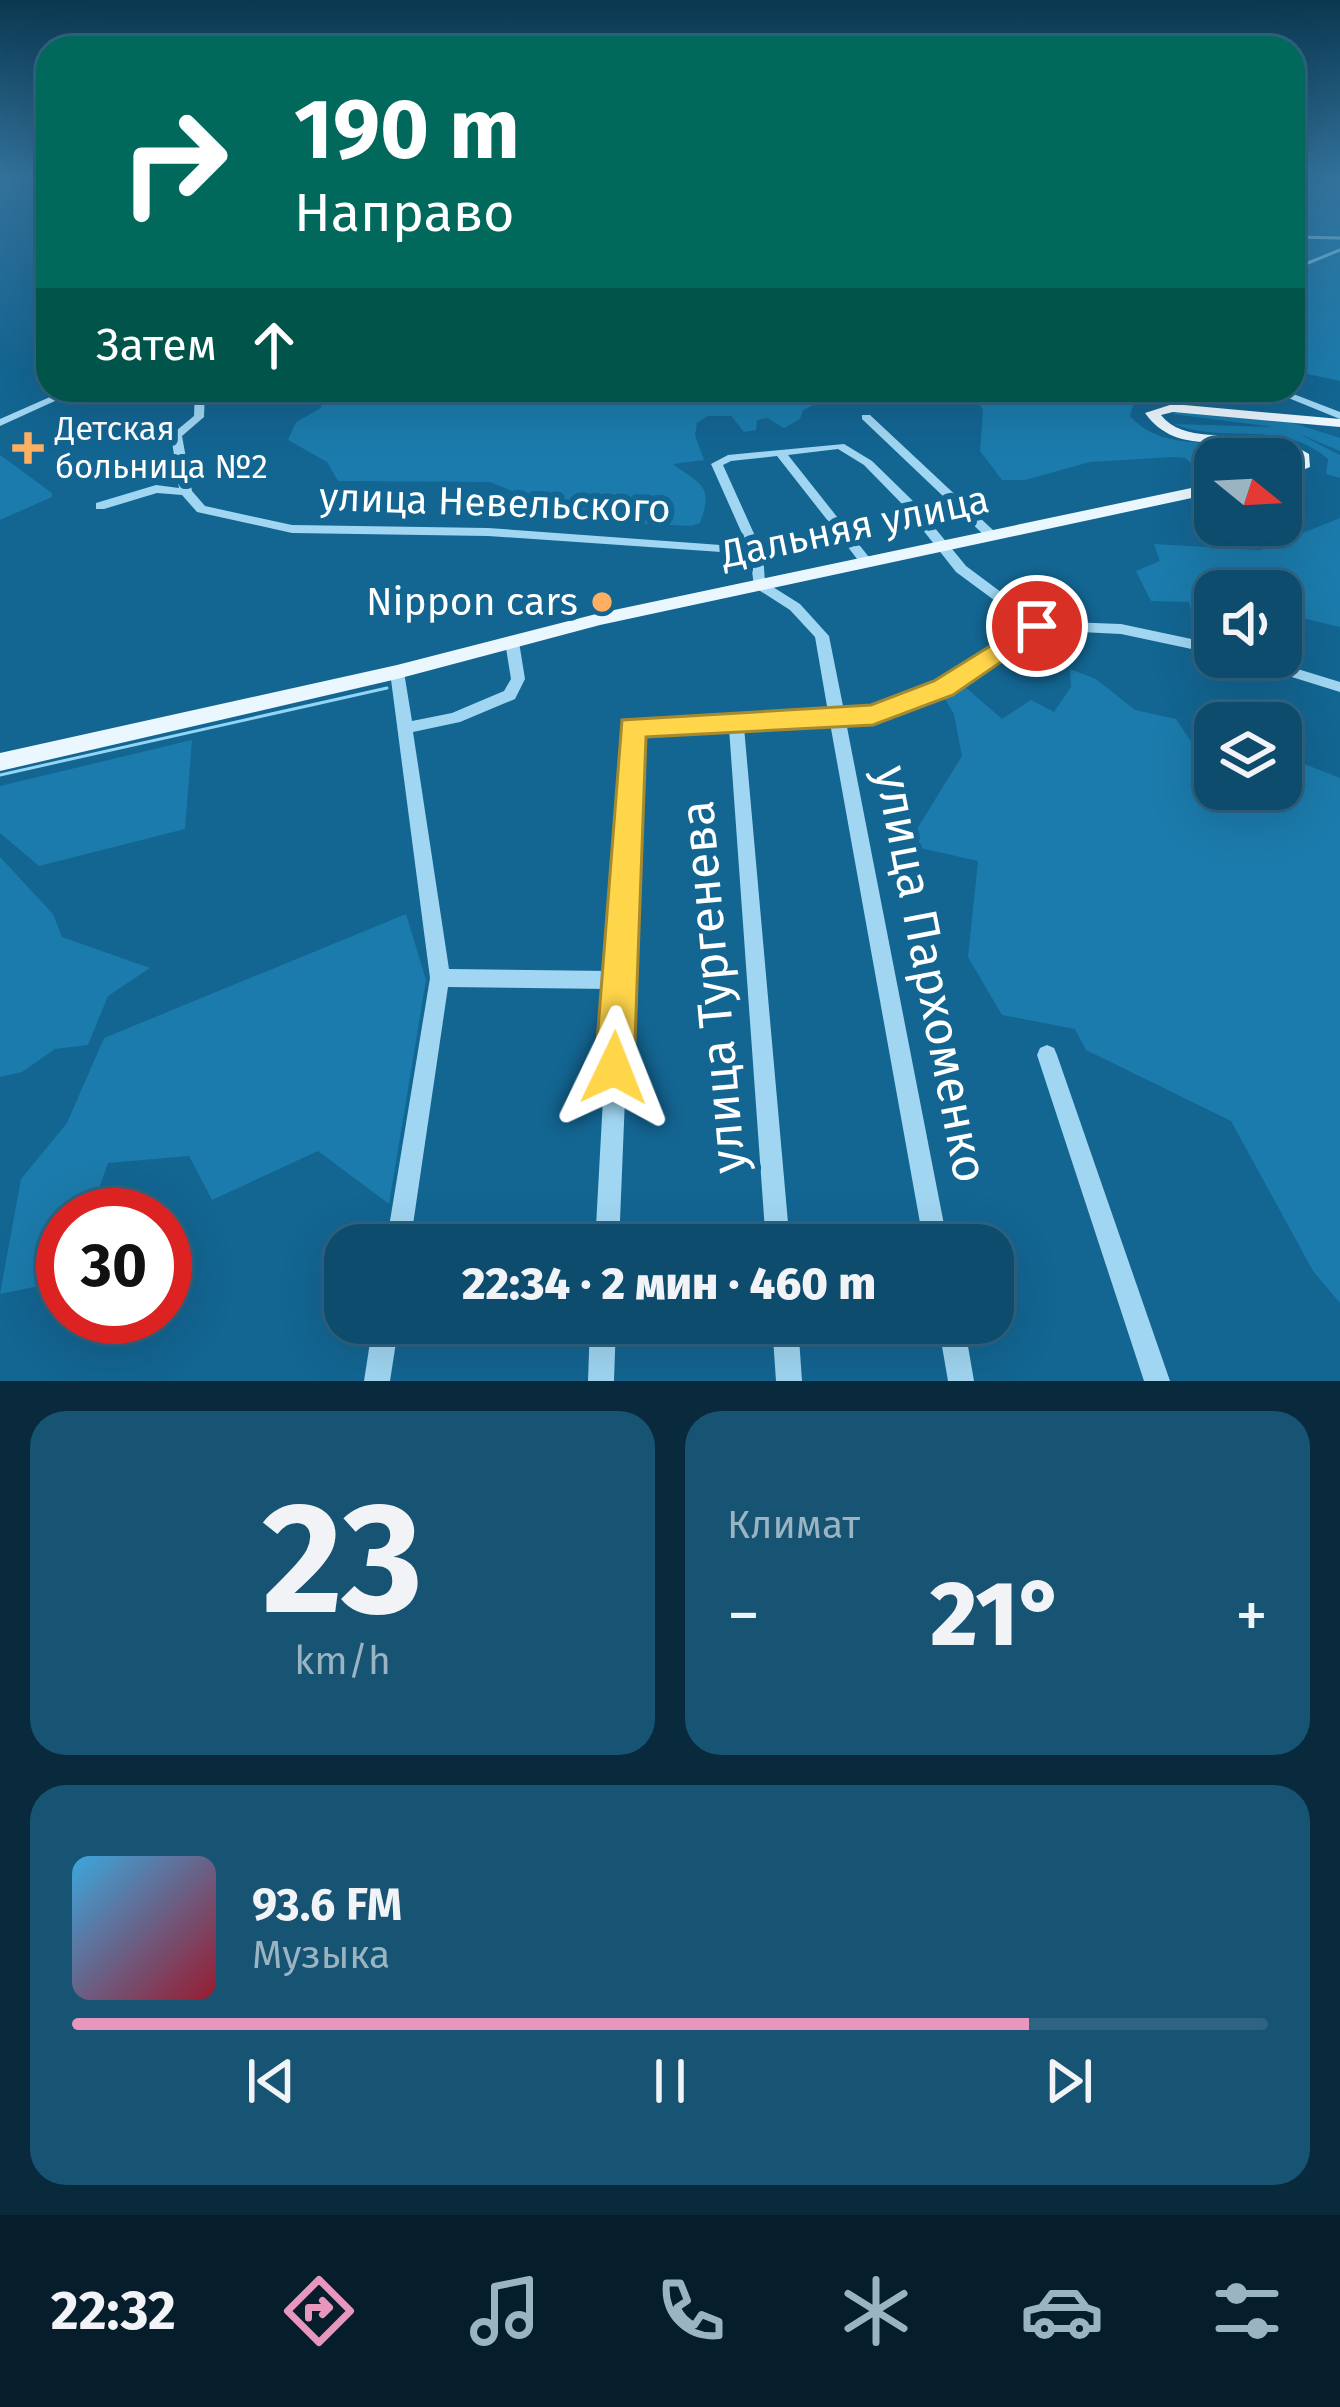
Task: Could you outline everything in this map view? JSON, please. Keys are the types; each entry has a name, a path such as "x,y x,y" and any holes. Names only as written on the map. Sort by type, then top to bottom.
{"main road":[{"path":"1238,438 1181,434 1162,427 1151,415 1173,408 1340,420"},
{"name":"Дальняя улица","path":"0,762 759,584 1194,492"}],"street":[{"path":"0,423 47,402"},
{"path":"100,506 156,489 186,492 176,435 199,417 200,402"},
{"path":"1300,402 1340,420"},
{"path":"866,417 990,534"},
{"path":"759,584 756,551 717,464 728,458 844,446 868,463 984,590 1037,626"},
{"path":"780,452 866,561"},
{"name":"улица Невельского","path":"186,492 201,509 292,529 488,532 756,551 846,538"},
{"name":"улица Пархоменко","path":"759,584 795,607 822,636 932,1224"},
{"path":"608,1224 628,733 640,724 837,720 916,702 1037,626 1065,623 1121,629 1194,645"},
{"path":"404,728 455,718 510,695 518,679 512,642"},
{"path":"398,672 440,978 401,1224"},
{"path":"1302,675 1340,687"},
{"name":"улица Тургенева","path":"736,722 776,1224"},
{"path":"440,978 618,980"},
{"path":"1047,1055 1157,1381"},
{"path":"377,1381 383,1344"},
{"path":"601,1381 602,1344"},
{"path":"786,1344 789,1381"},
{"path":"954,1344 962,1381"}],"shaded area":[{"path":"1305,241 1340,241 1340,381 1305,374"},
{"path":"322,402 820,402 784,428 767,418 757,420 756,430 744,432 731,416 708,416 697,423 695,435 704,460 673,464 705,493 700,523 691,526 611,522 561,511 490,482 338,481 327,462 288,440 296,422 321,408"},
{"path":"977,402 1134,402 1130,416 1146,430 1194,442 1194,465 1171,457 1090,462 1025,480 1002,480 980,451 983,410"},
{"path":"1172,414 1290,422 1340,438 1340,451 1297,433 1340,455 1340,478 1326,474 1328,459 1302,444 1302,438 1213,433 1174,424 1274,427"},
{"path":"0,455 52,493 52,497 0,520"},
{"path":"1340,518 1340,627 1302,618 1302,570 1194,570 1194,610 1189,602 1151,601 1136,571 1160,561 1154,544 1260,550 1302,546 1302,533"},
{"path":"1070,669 1096,679 1135,710 1176,719 1194,743 1194,810 1302,810 1302,763 1340,778 1340,1303 1313,1271 1231,1121 1086,1050 1075,1029 1002,1015 968,957 978,861 907,845 962,756 954,714 943,696 962,684 1002,719 1031,700 1054,712 1071,687"},
{"path":"192,740 185,829 39,866 0,833 0,786"},
{"path":"0,857 53,914 62,937 150,968 108,996 88,1045 55,1049 22,1072 0,1077"},
{"path":"406,914 426,980 389,1204 318,1151 212,1200 189,1156 108,1163 99,1188 36,1188 36,1287 0,1294 21,1179 67,1123 104,1038"}],"waterway":[{"path":"1305,264 1340,250"},
{"path":"0,775 387,688"}],"place":[{"name":"Детская больница №2","path":"28,448"},
{"name":"Nippon cars","path":"602,602"}],"route":[{"path":"614,1068 628,733 632,727 873,715 944,688 1037,626"}]}
